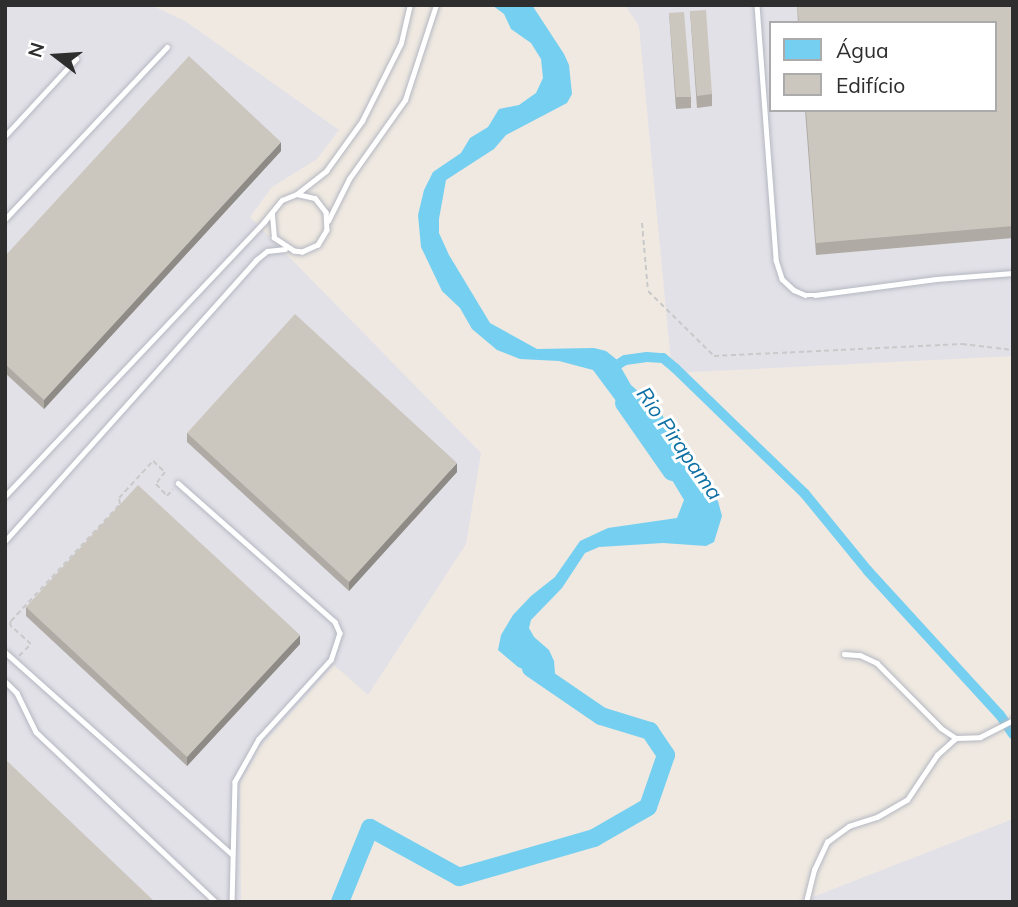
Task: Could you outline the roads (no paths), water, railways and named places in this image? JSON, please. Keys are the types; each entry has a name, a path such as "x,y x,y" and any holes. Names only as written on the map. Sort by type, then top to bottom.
{"lane":[{"path":"5,541 256,260 267,251 286,249 303,252 318,244 349,179 405,100 436,5"},
{"path":"757,5 776,260 782,279 793,290 804,295 816,295 936,278 1013,273"},
{"path":"5,496 8,489 272,214 282,200 297,194 326,171 362,121 401,43 409,8"},
{"path":"5,219 167,47"},
{"path":"5,136 76,59"},
{"path":"297,194 315,198 321,204 328,221"},
{"path":"272,214 271,230 286,249"},
{"path":"178,483 335,622 340,633 331,660 259,740 236,782 232,902"},
{"path":"5,652 232,855"},
{"path":"844,654 860,655 877,663 946,733 956,738 973,739 1013,720"},
{"path":"5,681 17,693 36,732 216,902"},
{"path":"806,902 814,870 827,842 849,826 877,817 907,800 937,755 956,738"}],"water":[{"path":"492,5 532,5 569,65 572,94 567,103 506,135 494,149 446,180 439,233 449,255 490,323 537,349 594,348 606,351 616,359 631,385 661,412 673,439 688,445 697,473 718,501 722,516 714,542 706,546 663,543 599,547 585,553 562,588 531,620 529,628 534,637 549,650 554,661 555,673 550,681 518,667 498,650 501,635 513,615 555,577 580,541 608,528 677,518 684,500 660,460 650,428 628,417 593,370 559,361 520,359 497,350 472,329 460,308 442,291 421,247 418,215 424,190 433,172 461,153 470,138 488,127 499,109 519,105 536,93 543,78 541,59 531,43 511,29 504,14"}],"waterway":[{"path":"609,370 625,360 647,357 663,358 675,368 805,494 868,571 1000,715 1013,734"},
{"name":"Rio Pirapama","path":"624,403 672,472"},
{"name":"Rio Pirapama","path":"340,902 370,828 459,877 594,838 648,807 666,755 650,731 601,716 531,668"}]}
